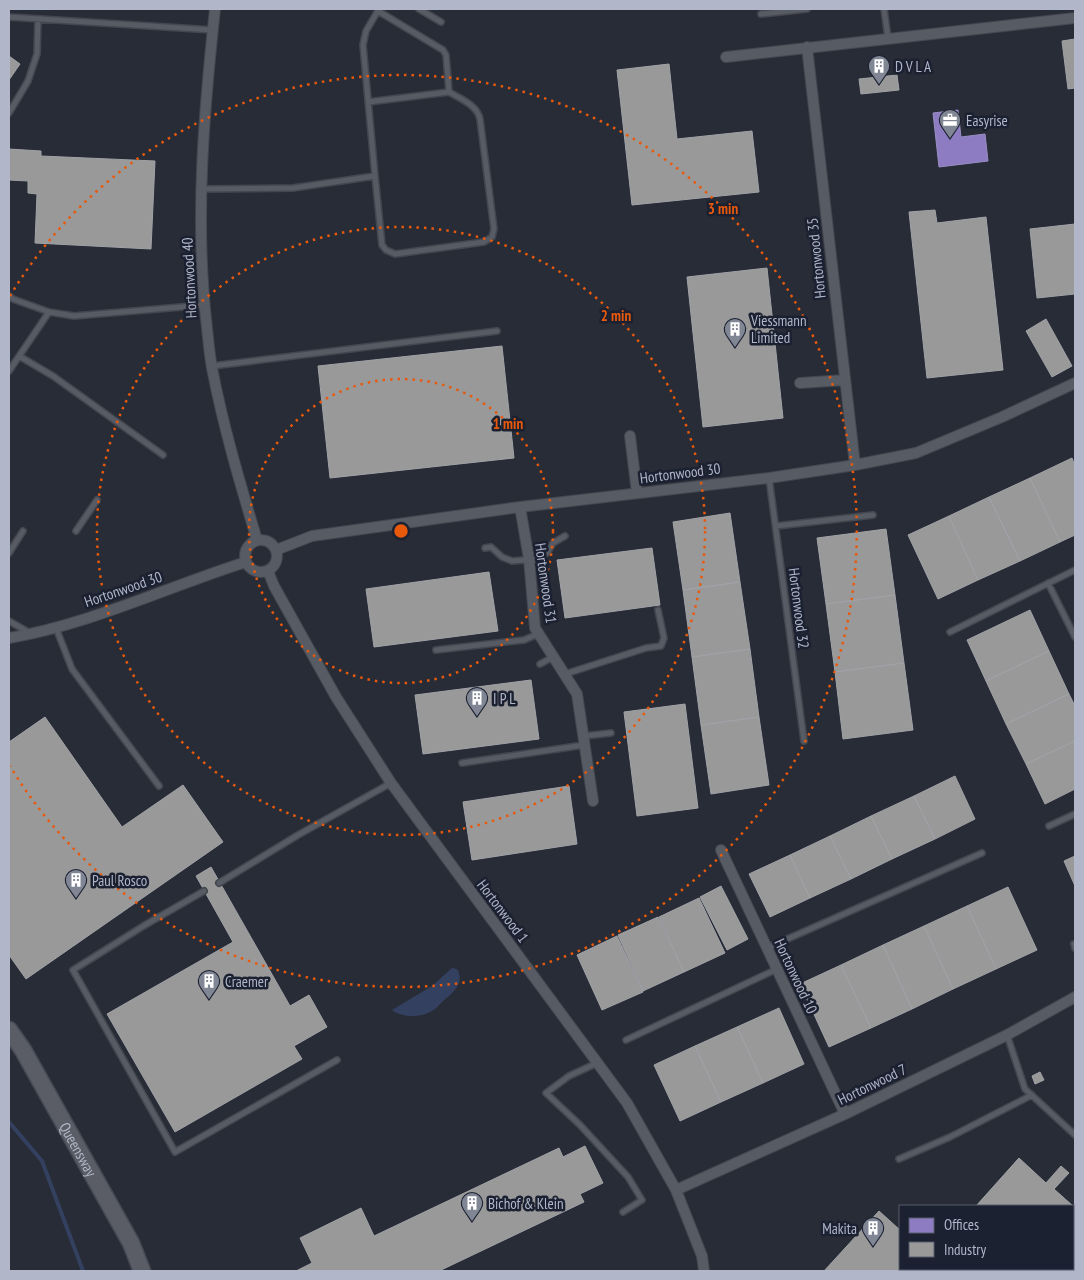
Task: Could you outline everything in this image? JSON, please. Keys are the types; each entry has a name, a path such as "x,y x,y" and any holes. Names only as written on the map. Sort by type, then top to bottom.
{"main road":[{"name":"Queensway","path":"9,1030 23,1050 126,1235 142,1271"}],"street":[{"name":"Hortonwood 40","path":"215,9 202,188 201,265 212,367 235,469 257,540"},
{"path":"726,56 1075,18"},
{"name":"Hortonwood 35","path":"807,47 855,465"},
{"path":"800,383 845,380"},
{"name":"Hortonwood 30","path":"276,550 312,536 520,507 769,478 855,465 916,452 1002,417 1075,383"},
{"path":"630,436 637,493"},
{"name":"Hortonwood 31","path":"520,507 529,559 535,628 578,694 593,801"},
{"path":"257,540 271,543 278,555 275,564 268,571 258,572 248,567 244,557 248,546 257,540"},
{"name":"Hortonwood 30","path":"9,638 56,628 246,562"},
{"name":"Hortonwood 1","path":"268,571 274,586 336,697 391,783 627,1103 676,1190 702,1256 704,1271"},
{"name":"Hortonwood 10","path":"721,850 845,1114"},
{"name":"Hortonwood 7","path":"676,1190 845,1114 1007,1035 1075,997"}],"lane":[{"path":"420,9 441,22"},
{"path":"761,14 808,9"},
{"path":"884,9 888,38"},
{"path":"368,102 449,92 475,108 478,113 494,229 492,237 484,242 395,254 386,250 382,245 375,176 368,102 363,45 366,31 378,10 443,50 446,55 449,92"},
{"path":"9,17 213,30"},
{"path":"9,113 28,81 37,54 38,19"},
{"path":"202,188 293,188 375,176"},
{"path":"9,296 49,312 74,316 205,305"},
{"path":"9,371 49,312"},
{"path":"212,367 247,361 497,331"},
{"path":"19,356 53,376 163,455"},
{"name":"Hortonwood 32","path":"769,478 804,741"},
{"path":"76,531 97,500"},
{"path":"776,526 874,515"},
{"path":"9,553 23,531"},
{"path":"485,548 491,547 512,561 538,559 547,553 553,543 565,536"},
{"path":"950,632 1075,570"},
{"path":"1048,583 1075,637"},
{"path":"564,675 646,648 661,646 664,638 658,610"},
{"path":"9,620 31,634"},
{"path":"56,628 72,669 159,786"},
{"path":"436,650 524,640 539,634"},
{"path":"540,664 553,657"},
{"path":"462,763 584,741 611,733"},
{"path":"219,882 391,783"},
{"path":"1049,826 1075,814"},
{"path":"767,948 982,853"},
{"path":"204,891 73,970 175,1152 337,1060"},
{"path":"626,1040 777,969"},
{"path":"1007,1035 1025,1089 1075,1135"},
{"path":"598,1063 569,1076 546,1093 580,1125 628,1177 642,1200 623,1212"},
{"path":"899,1159 950,1137 1032,1095"}],"water":[{"path":"452,968 457,969 460,979 459,984 435,1009 422,1015 412,1016 401,1015 392,1010 432,986"}],"building: Offices":[{"path":"958,110 961,137 985,134 988,161 939,167 933,113"}],"building: Industry":[{"path":"1075,39 1075,88 1068,89 1062,41"},
{"path":"9,56 20,64 9,80"},
{"path":"669,64 677,139 752,131 759,192 632,205 617,70"},
{"name":"D V L A","path":"897,75 899,90 861,94 859,79"},
{"path":"9,149 41,151 41,156 155,161 151,249 35,243 37,194 28,193 28,181 9,180"},
{"path":"935,210 937,223 986,217 1003,370 927,378 909,212"},
{"path":"1075,224 1075,294 1037,298 1030,229"},
{"name":"Viessmann Limited","path":"767,268 783,418 703,427 687,277"},
{"path":"1046,319 1072,366 1052,377 1026,331"},
{"path":"502,346 514,458 330,478 318,366"},
{"path":"1072,458 1075,466 1075,535 1060,542 1030,478"},
{"path":"1030,478 1060,542 1020,561 989,497"},
{"path":"989,497 1020,561 978,580 949,516"},
{"path":"730,513 740,582 683,590 673,522"},
{"path":"949,516 978,580 938,599 908,535"},
{"path":"886,529 895,595 826,604 817,538"},
{"path":"652,548 660,605 565,618 557,560"},
{"path":"489,572 498,631 374,647 366,589"},
{"path":"740,582 750,649 692,657 683,590"},
{"path":"895,595 904,663 835,672 826,604"},
{"path":"1030,610 1049,651 986,681 967,640"},
{"path":"750,649 759,717 701,725 692,657"},
{"path":"1049,651 1069,694 1006,724 986,681"},
{"path":"904,663 913,730 843,739 835,672"},
{"name":"I P L","path":"531,680 539,739 423,754 415,695"},
{"path":"1069,694 1075,706 1075,741 1026,764 1006,724"},
{"path":"685,704 698,808 637,816 624,712"},
{"name":"Paul Rosco","path":"45,717 122,827 183,785 223,842 26,979 9,955 9,742"},
{"path":"759,717 769,785 711,794 701,725"},
{"path":"1075,741 1075,789 1045,804 1026,764"},
{"path":"955,776 975,819 935,839 914,796"},
{"path":"569,786 577,844 472,860 463,802"},
{"path":"914,796 935,839 892,859 871,816"},
{"path":"871,816 892,859 851,879 830,836"},
{"path":"830,836 851,879 810,898 790,855"},
{"path":"790,855 810,898 770,917 749,874"},
{"path":"1075,856 1075,886 1064,861"},
{"name":"Craemer","path":"211,867 290,1006 309,995 327,1027 294,1046 302,1059 175,1132 107,1014 233,942 196,876"},
{"path":"721,886 748,939 727,950 700,897"},
{"path":"1008,887 1037,950 996,969 967,906"},
{"path":"699,898 725,953 684,972 659,917"},
{"path":"967,906 996,969 953,989 924,926"},
{"path":"658,917 684,972 643,991 618,935"},
{"path":"924,926 953,989 912,1009 883,945"},
{"path":"617,936 643,992 602,1010 577,955"},
{"path":"883,945 912,1009 871,1028 841,965"},
{"path":"841,965 871,1028 829,1047 800,984"},
{"path":"779,1008 804,1064 763,1083 737,1027"},
{"path":"737,1027 763,1083 721,1102 695,1046"},
{"path":"695,1046 721,1102 680,1121 654,1065"},
{"path":"1040,1072 1044,1080 1035,1084 1032,1076"},
{"name":"Bichof & Klein","path":"585,1146 603,1183 580,1194 584,1202 439,1271 296,1271 312,1263 300,1238 361,1208 374,1236 559,1148 563,1157"},
{"path":"1019,1158 1046,1183 1061,1166 1069,1173 1054,1189 1072,1205 977,1205"},
{"name":"Makita","path":"1074,1208 1075,1271 824,1271 879,1211 899,1229 899,1270 1074,1270"}],"waterway":[{"path":"9,1122 42,1161 83,1271"}],"place":[{"name":"D V L A","path":"879,85"},
{"name":"Easyrise","path":"950,139"},
{"name":"Viessmann Limited","path":"735,348"},
{"name":"I P L","path":"477,717"},
{"name":"Paul Rosco","path":"76,899"},
{"name":"Craemer","path":"209,1000"},
{"name":"Bichof & Klein","path":"472,1222"},
{"name":"Makita","path":"873,1247"}]}
